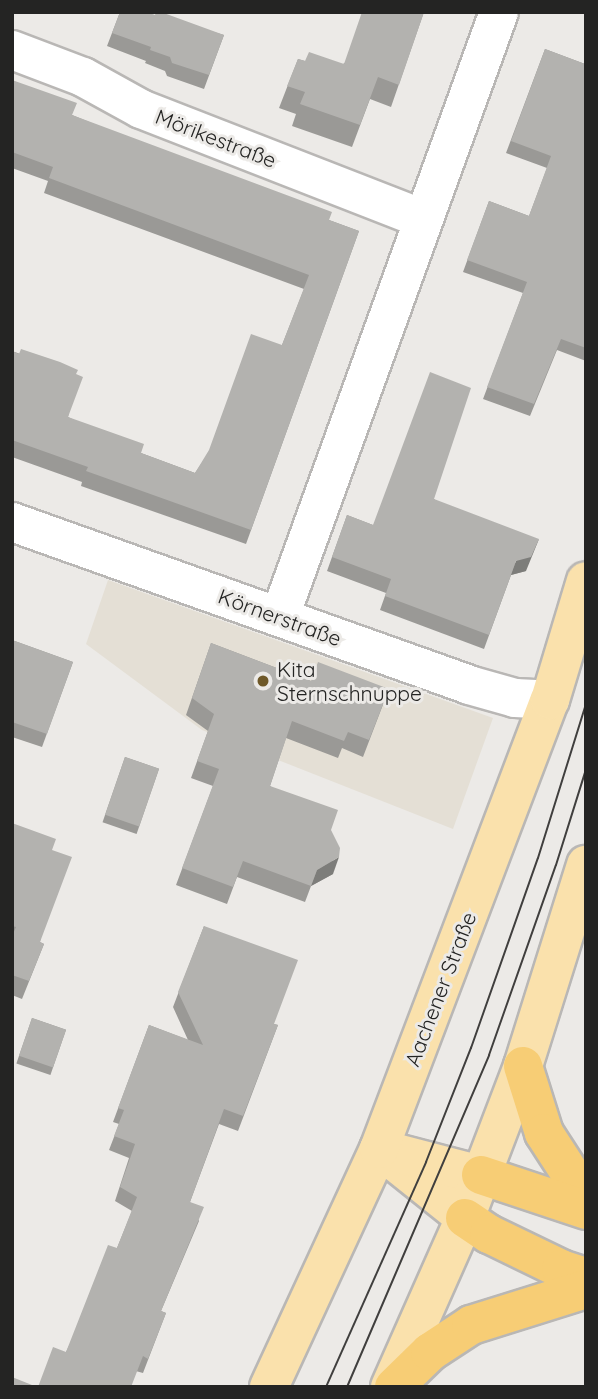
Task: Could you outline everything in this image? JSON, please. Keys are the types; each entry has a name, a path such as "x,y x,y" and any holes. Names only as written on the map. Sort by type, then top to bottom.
{"highway":[{"path":"523,1066 544,1133 586,1198"},
{"path":"481,1175 586,1210"},
{"path":"465,1218 489,1234 561,1269 586,1277"},
{"path":"392,1387 429,1352 471,1325 586,1289"}],"main road":[{"name":"Aachener Straße","path":"269,1387 379,1149 550,700 586,581"},
{"path":"392,1387 465,1218 523,1066 586,865"},
{"path":"379,1149 481,1175"},
{"path":"379,1149 465,1218"}],"street":[{"path":"280,616 499,12"},
{"name":"Mörikestraße","path":"12,50 83,77 141,109 423,219"},
{"name":"Körnerstraße","path":"12,522 469,685 515,698 550,700"}],"shaded area":[{"name":"Kita Sternschnuppe","path":"108,580 493,718 453,829 202,730 86,644"}],"building":[{"path":"120,12 146,12 155,15 156,12 161,12 224,35 209,75 172,63 170,57 150,50 151,47 112,33"},
{"path":"362,12 424,12 399,85 378,77 360,125 300,104 305,92 287,86 298,59 305,61 309,52 344,64"},
{"path":"545,49 586,63 586,348 561,339 534,404 487,387 527,282 467,260 489,201 529,216 551,156 511,141"},
{"path":"12,80 77,103 72,115 332,212 329,220 359,231 251,530 86,471 88,467 12,440 12,351 19,354 21,349 78,370 76,374 83,377 68,417 144,444 141,453 195,473 209,450 251,334 282,345 309,275 49,178 53,167 12,152"},
{"path":"430,372 471,388 434,499 539,539 531,557 516,561 489,635 385,596 391,579 332,557 347,515 373,525"},
{"path":"12,640 73,662 47,734 12,722"},
{"path":"211,643 311,681 318,662 389,689 369,740 348,732 344,741 292,721 270,786 338,810 331,830 340,848 339,857 317,870 311,886 243,861 233,887 182,868 219,769 197,761 214,714 192,698"},
{"path":"125,757 159,769 139,826 105,815"},
{"path":"12,823 56,839 52,850 72,857 40,942 44,944 29,981 12,975 12,936 16,927 12,926"},
{"path":"204,926 298,960 274,1024 278,1025 243,1116 224,1109 190,1202 204,1207 161,1311 166,1313 148,1359 143,1356 131,1387 38,1387 53,1347 66,1352 108,1245 117,1248 137,1197 120,1187 135,1144 114,1136 124,1110 118,1108 149,1025 203,1045 178,992"},
{"path":"32,1018 66,1030 53,1068 19,1056"},
{"path":"12,1377 37,1387 12,1387"}],"tram line":[{"path":"326,1387 426,1162 471,1048 538,858 586,704"},
{"path":"347,1387 489,1055 556,865 586,769"}],"place":[{"name":"Kita Sternschnuppe","path":"263,681"}]}
